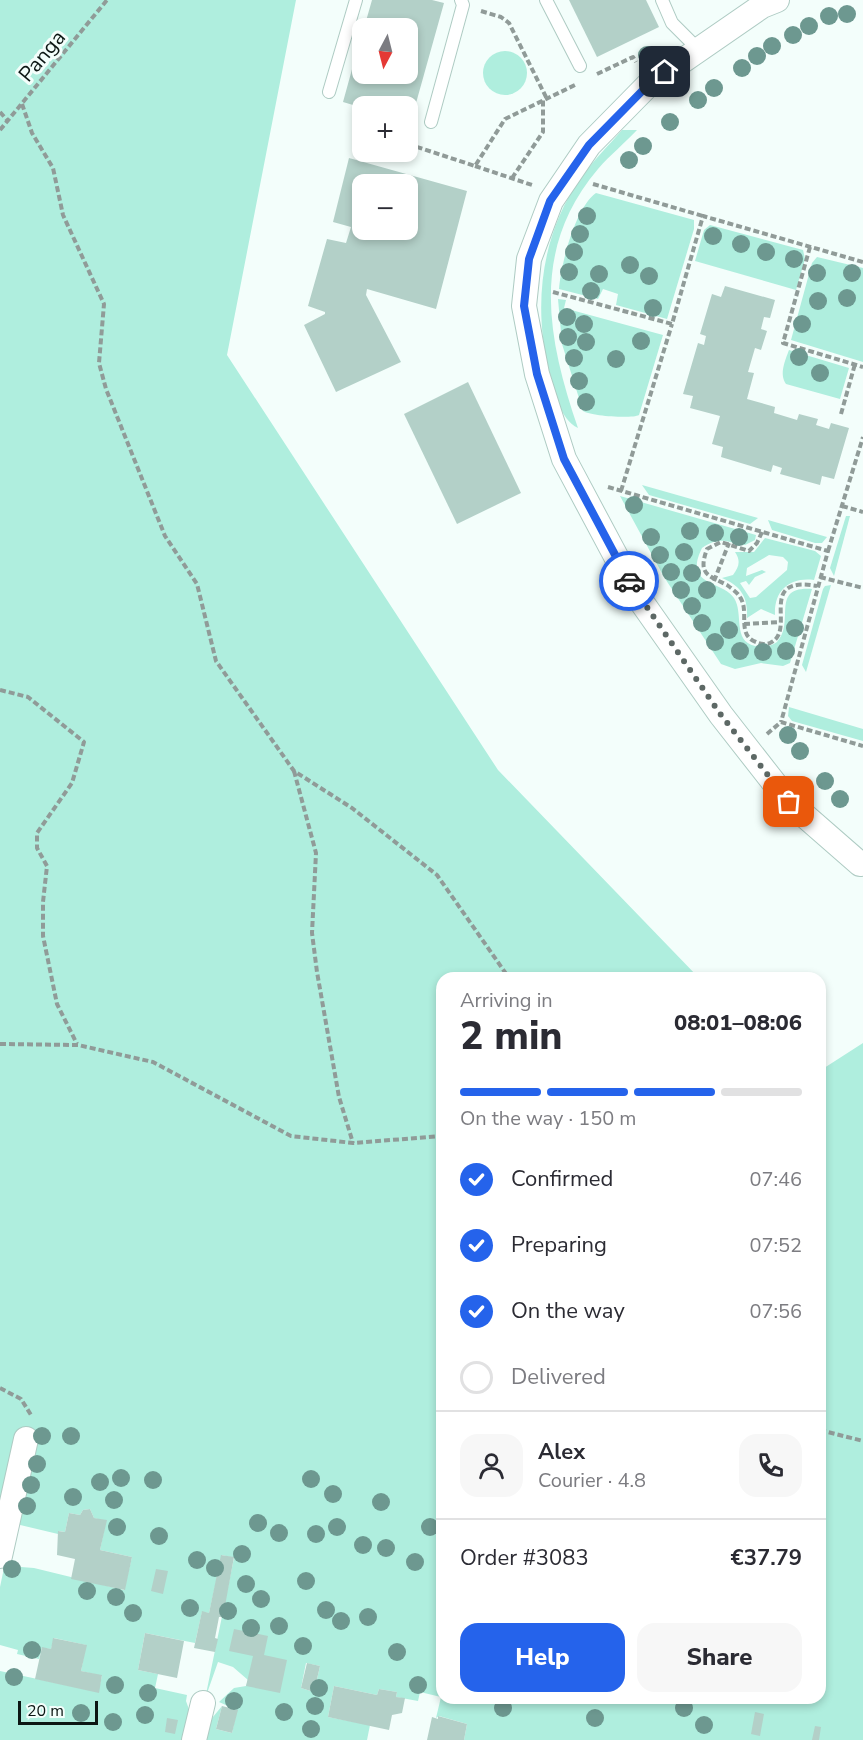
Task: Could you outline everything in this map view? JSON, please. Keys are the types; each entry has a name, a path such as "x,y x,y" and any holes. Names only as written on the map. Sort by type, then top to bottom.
{"street":[{"path":"768,2 649,84 589,145 556,193 529,259 524,306 537,374 564,459 636,594 721,715 789,802 860,864"},
{"path":"0,1556 29,1430"},
{"path":"194,1740 203,1703"}],"lane":[{"path":"329,93 356,0"},
{"path":"546,0 580,66"},
{"path":"662,0 672,22 698,49"},
{"path":"431,122 462,3"}],"path":[{"name":"Panga","path":"0,130 107,0"},
{"path":"462,3 501,17 508,23 545,99 543,132 512,178"},
{"path":"595,75 633,57 649,84"},
{"path":"475,166 505,119 585,80"},
{"path":"22,104 32,133 53,168 63,215 104,304 99,363 106,389 165,536 197,584 216,661 294,771 316,853 312,933 339,1097 353,1143"},
{"path":"0,112 8,121"},
{"path":"418,147 556,193"},
{"path":"592,184 863,262"},
{"path":"621,491 703,216"},
{"path":"810,247 783,343 863,367"},
{"path":"553,292 672,324"},
{"path":"841,414 855,364"},
{"path":"767,734 781,722 820,577 863,437"},
{"path":"606,487 828,551"},
{"path":"842,506 863,512"},
{"path":"762,532 758,543 749,551 721,542 707,549 703,562 705,572 714,581 728,586 741,598 744,624 751,640 760,644 770,643 778,636 779,607 783,595 791,586 802,584 818,586"},
{"path":"714,581 729,543"},
{"path":"820,577 863,588"},
{"path":"744,624 780,622"},
{"path":"0,690 28,697 55,716 84,742 72,783 37,833 36,848 47,866 43,902 43,936 57,1004 78,1045"},
{"path":"781,722 863,746"},
{"path":"294,771 352,808 437,874 505,972"},
{"path":"0,1044 78,1045 153,1062 291,1136 353,1143 436,1136"},
{"path":"0,1388 21,1399 31,1412 29,1430"},
{"path":"826,1432 863,1441"}],"green space":[{"path":"0,0 296,0 227,355 498,770 693,972 436,972 436,1696 420,1692 418,1701 396,1697 397,1692 379,1689 377,1695 334,1686 328,1717 370,1725 367,1740 201,1740 208,1723 222,1706 216,1729 232,1733 237,1710 219,1702 234,1688 246,1686 248,1680 233,1667 218,1662 205,1699 234,1558 222,1555 209,1613 202,1612 195,1643 145,1633 138,1670 158,1674 155,1688 187,1695 186,1701 191,1715 188,1740 0,1740 0,1671 98,1692 102,1676 81,1671 86,1645 54,1638 51,1649 42,1648 39,1659 17,1654 18,1650 0,1645 0,1587 4,1568 8,1566 34,1568 124,1590 132,1557 100,1550 106,1521 94,1518 90,1509 83,1510 80,1515 69,1513 65,1532 59,1531 58,1534 16,1524 0,1501","holes":["306,1663 320,1666 314,1692 301,1688"]},
{"path":"505,51 514,52 521,57 526,64 526,82 521,89 514,94 505,95 496,94 489,89 484,82 483,73 484,64 489,57 496,52"},
{"path":"622,130 637,130 598,169 576,199 562,231 554,262 551,295 553,328 558,361 578,428 563,413 545,352 541,300 543,275 548,249 566,201 585,172"},
{"path":"596,193 694,220 694,229 667,319 616,305 618,294 603,289 598,299 559,289 570,237 588,200"},
{"path":"710,225 803,250 805,259 796,290 695,261 704,230"},
{"path":"817,257 863,268 863,362 791,340 812,263"},
{"path":"558,299 566,300 564,308 663,335 639,415 611,416 583,411 562,344"},
{"path":"789,350 849,368 840,399 786,384 783,372"},
{"path":"642,485 758,518 750,524 649,495"},
{"path":"620,496 756,535 755,540 745,545 723,541 708,544 702,548 697,560 697,569 701,576 734,598 741,633 748,643 761,647 777,642 782,634 787,599 791,593 812,589 790,663 783,666 761,663 735,669 721,664 664,577"},
{"path":"846,516 850,516 834,576 830,568"},
{"path":"768,520 827,537 822,543 815,543 772,530"},
{"path":"765,538 815,551 821,556 814,580 791,583 781,592 775,606 775,615 761,609 747,618 745,598 742,593 722,578 733,575 737,569 739,561 735,552 754,552","holes":["769,555 783,557 788,562 787,570 756,597 750,598 740,583 746,581 749,585 755,577 766,572 762,570 746,576 747,568"]},
{"path":"831,585 806,672 802,665 823,589"},
{"path":"789,707 863,729 863,741 792,721 788,716"},
{"path":"863,1043 863,1740 464,1740 467,1724 439,1716 436,1718 439,1704 826,1704 826,1067"}],"building":[{"path":"372,0 432,0 444,3 418,96 352,96 352,105 343,102 352,69 352,84 418,84 418,18 367,18"},
{"path":"569,0 646,0 659,27 597,57"},
{"path":"349,158 352,159 352,162 363,162 406,174 352,174 352,240 418,240 418,177 467,191 436,309 367,289 366,295 401,362 336,392 304,325 325,314 325,312 308,306 327,239 346,243 351,227 333,222"},
{"path":"725,286 775,300 770,318 764,317 761,329 767,331 761,350 755,348 748,372 754,373 747,399 775,407 774,413 797,420 799,414 818,419 816,425 829,429 831,423 849,428 834,479 822,476 820,485 780,474 782,468 773,465 771,472 721,457 723,447 712,444 720,416 690,408 693,396 683,394 698,343 704,345 706,336 700,334 712,294 721,297"},
{"path":"468,382 521,493 457,524 404,414"},
{"path":"90,1509 94,1518 107,1520 100,1550 132,1557 125,1590 71,1579 75,1559 57,1555 58,1531 65,1532 69,1513 80,1515 83,1510"},
{"path":"221,1555 234,1557 223,1617 219,1617 215,1652 194,1648 202,1611 209,1613"},
{"path":"156,1569 168,1571 163,1594 151,1591"},
{"path":"234,1629 268,1636 264,1655 287,1660 280,1693 246,1686 253,1656 229,1651"},
{"path":"145,1633 184,1641 177,1678 138,1670"},
{"path":"53,1638 87,1645 81,1671 102,1675 99,1693 35,1679 42,1647 51,1649"},
{"path":"307,1663 320,1666 314,1692 301,1688"},
{"path":"334,1686 377,1695 379,1689 397,1692 396,1697 405,1698 402,1713 392,1715 389,1730 328,1717"},
{"path":"222,1706 238,1710 232,1733 216,1729"},
{"path":"755,1712 764,1714 760,1736 751,1734"},
{"path":"438,1716 467,1724 464,1740 427,1740 432,1717 438,1719"},
{"path":"167,1718 178,1720 175,1734 165,1732"},
{"path":"815,1726 821,1727 819,1740 812,1740"}],"way so far":[{"path":"629,581 721,715 789,802"}],"route":[{"path":"629,581 564,459 537,374 524,306 529,259 550,201 589,145 649,84 665,72"}]}
